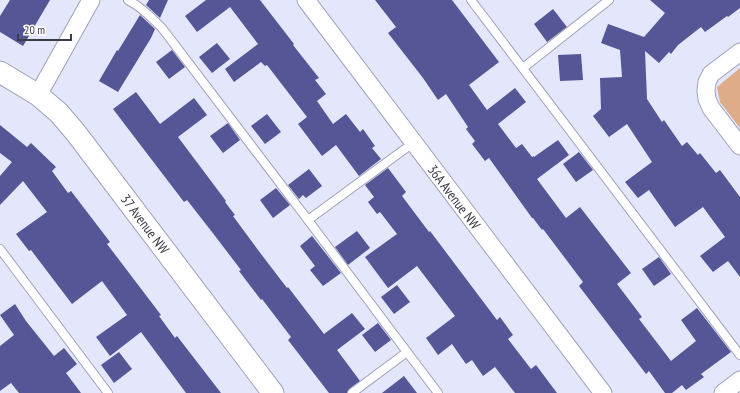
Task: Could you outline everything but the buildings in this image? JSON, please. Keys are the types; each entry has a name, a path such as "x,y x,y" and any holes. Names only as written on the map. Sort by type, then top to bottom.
{"street":[{"path":"38,94 91,0"},
{"name":"36A Avenue NW","path":"306,0 603,393"},
{"path":"740,52 711,74 707,82 706,92 711,108 740,146"},
{"name":"37 Avenue NW","path":"0,72 38,94 59,113 76,133 273,393"},
{"path":"723,393 740,380"}],"lane":[{"path":"128,0 150,15 162,28 438,393"},
{"path":"471,0 740,355"},
{"path":"523,68 609,0"},
{"path":"308,220 413,143"},
{"path":"0,249 108,393"},
{"path":"352,393 407,352"}],"shaded area":[{"path":"740,68 740,128 720,102 717,87"}]}
